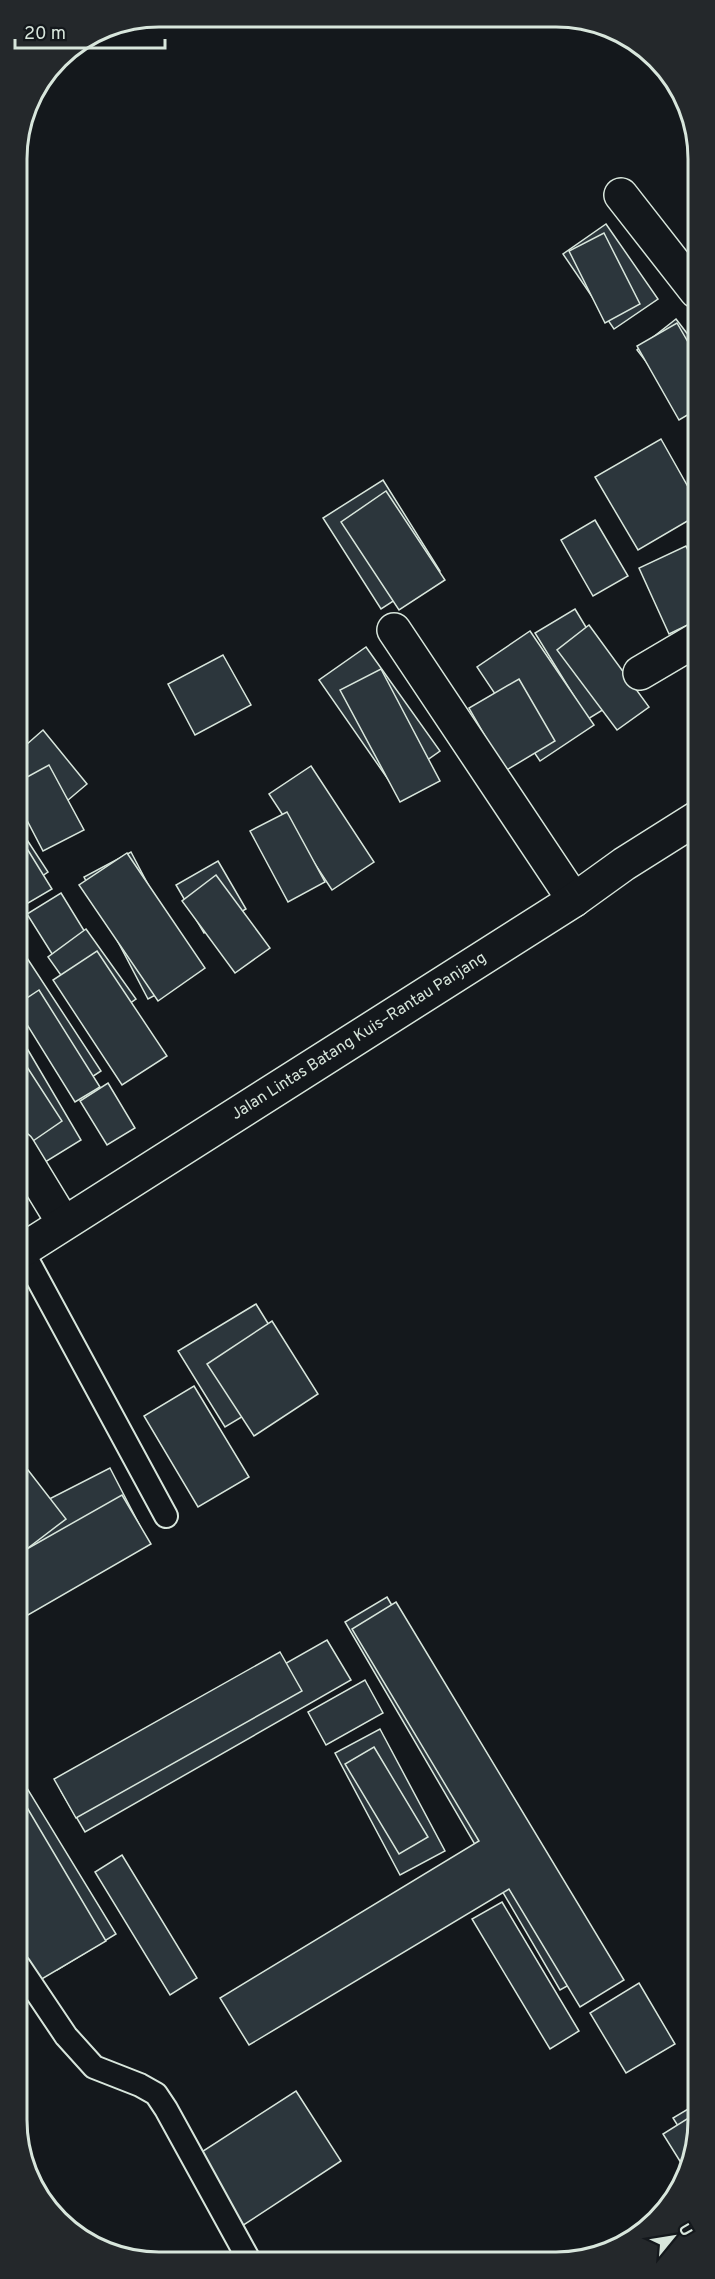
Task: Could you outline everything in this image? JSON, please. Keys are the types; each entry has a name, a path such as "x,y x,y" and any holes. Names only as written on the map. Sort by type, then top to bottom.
{"main road":[{"path":"621,195 688,281"},
{"path":"394,630 574,900"},
{"path":"640,673 688,645"},
{"name":"Jalan Lintas Batang Kuis–Rantau Panjang","path":"27,1247 63,1222 574,900 624,864 688,824"},
{"path":"27,1163 63,1222"}],"lane":[{"path":"27,1265 166,1516"},
{"path":"27,1977 66,2036 94,2067 140,2085 156,2094 245,2252"}],"building":[{"path":"606,224 658,299 614,329 563,254"},
{"path":"604,233 640,304 605,323 569,251"},
{"path":"676,319 688,335 688,416 637,350"},
{"path":"677,323 688,342 688,415 679,420 637,346"},
{"path":"661,439 688,487 688,521 638,550 595,477"},
{"path":"383,480 440,571 381,609 323,518"},
{"path":"386,491 445,580 399,610 341,522"},
{"path":"595,520 628,576 593,596 561,540"},
{"path":"686,546 688,550 688,625 669,634 639,568"},
{"path":"575,609 627,695 588,719 535,633"},
{"path":"589,625 649,707 617,730 557,650"},
{"path":"530,631 594,725 540,761 477,667"},
{"path":"366,647 440,751 392,785 319,680"},
{"path":"223,655 251,705 195,735 168,684"},
{"path":"381,669 440,781 400,802 340,690"},
{"path":"519,679 555,741 505,771 469,708"},
{"path":"43,730 87,784 48,817 27,792 27,744"},
{"path":"49,765 84,830 43,851 27,820 27,777"},
{"path":"311,766 374,862 332,890 269,794"},
{"path":"287,812 325,882 288,902 250,831"},
{"path":"27,840 48,872 27,886"},
{"path":"27,849 52,889 27,904"},
{"path":"131,852 195,974 148,999 84,877"},
{"path":"127,853 205,968 158,1001 79,885"},
{"path":"218,861 246,909 204,933 176,885"},
{"path":"216,875 270,948 235,973 182,901"},
{"path":"61,893 88,937 54,957 27,914"},
{"path":"86,929 136,999 97,1026 48,957"},
{"path":"97,951 167,1056 122,1085 53,980"},
{"path":"27,958 101,1071 72,1090 27,1022"},
{"path":"39,990 100,1087 75,1102 27,1025 27,998"},
{"path":"27,1048 81,1140 42,1164 27,1138"},
{"path":"27,1067 62,1121 30,1143 27,1138"},
{"path":"108,1083 135,1128 107,1145 80,1101"},
{"path":"256,1304 303,1380 225,1427 178,1351"},
{"path":"272,1321 318,1394 254,1436 207,1364"},
{"path":"194,1386 249,1477 198,1507 144,1416"},
{"path":"110,1468 141,1528 27,1586 27,1510"},
{"path":"27,1471 66,1519 28,1548 27,1547"},
{"path":"122,1495 151,1544 28,1615 27,1549"},
{"path":"387,1597 603,1966 560,1990 345,1622"},
{"path":"396,1602 624,1980 580,2007 509,1889 249,2045 220,1998 479,1841 352,1629"},
{"path":"327,1640 351,1680 85,1832 61,1791"},
{"path":"280,1652 302,1691 76,1818 54,1779"},
{"path":"365,1680 383,1713 326,1745 308,1712"},
{"path":"380,1729 445,1851 400,1875 335,1753"},
{"path":"374,1747 428,1837 399,1854 345,1764"},
{"path":"27,1788 116,1934 57,1970 27,1920"},
{"path":"27,1808 106,1941 35,1983 27,1969"},
{"path":"122,1855 197,1978 170,1995 95,1872"},
{"path":"502,1902 579,2031 550,2049 472,1919"},
{"path":"639,1983 675,2044 626,2073 590,2013"},
{"path":"296,2091 341,2161 242,2226 197,2155"},
{"path":"688,2109 686,2139 673,2118"},
{"path":"688,2118 687,2137 680,2162 663,2134"}]}
